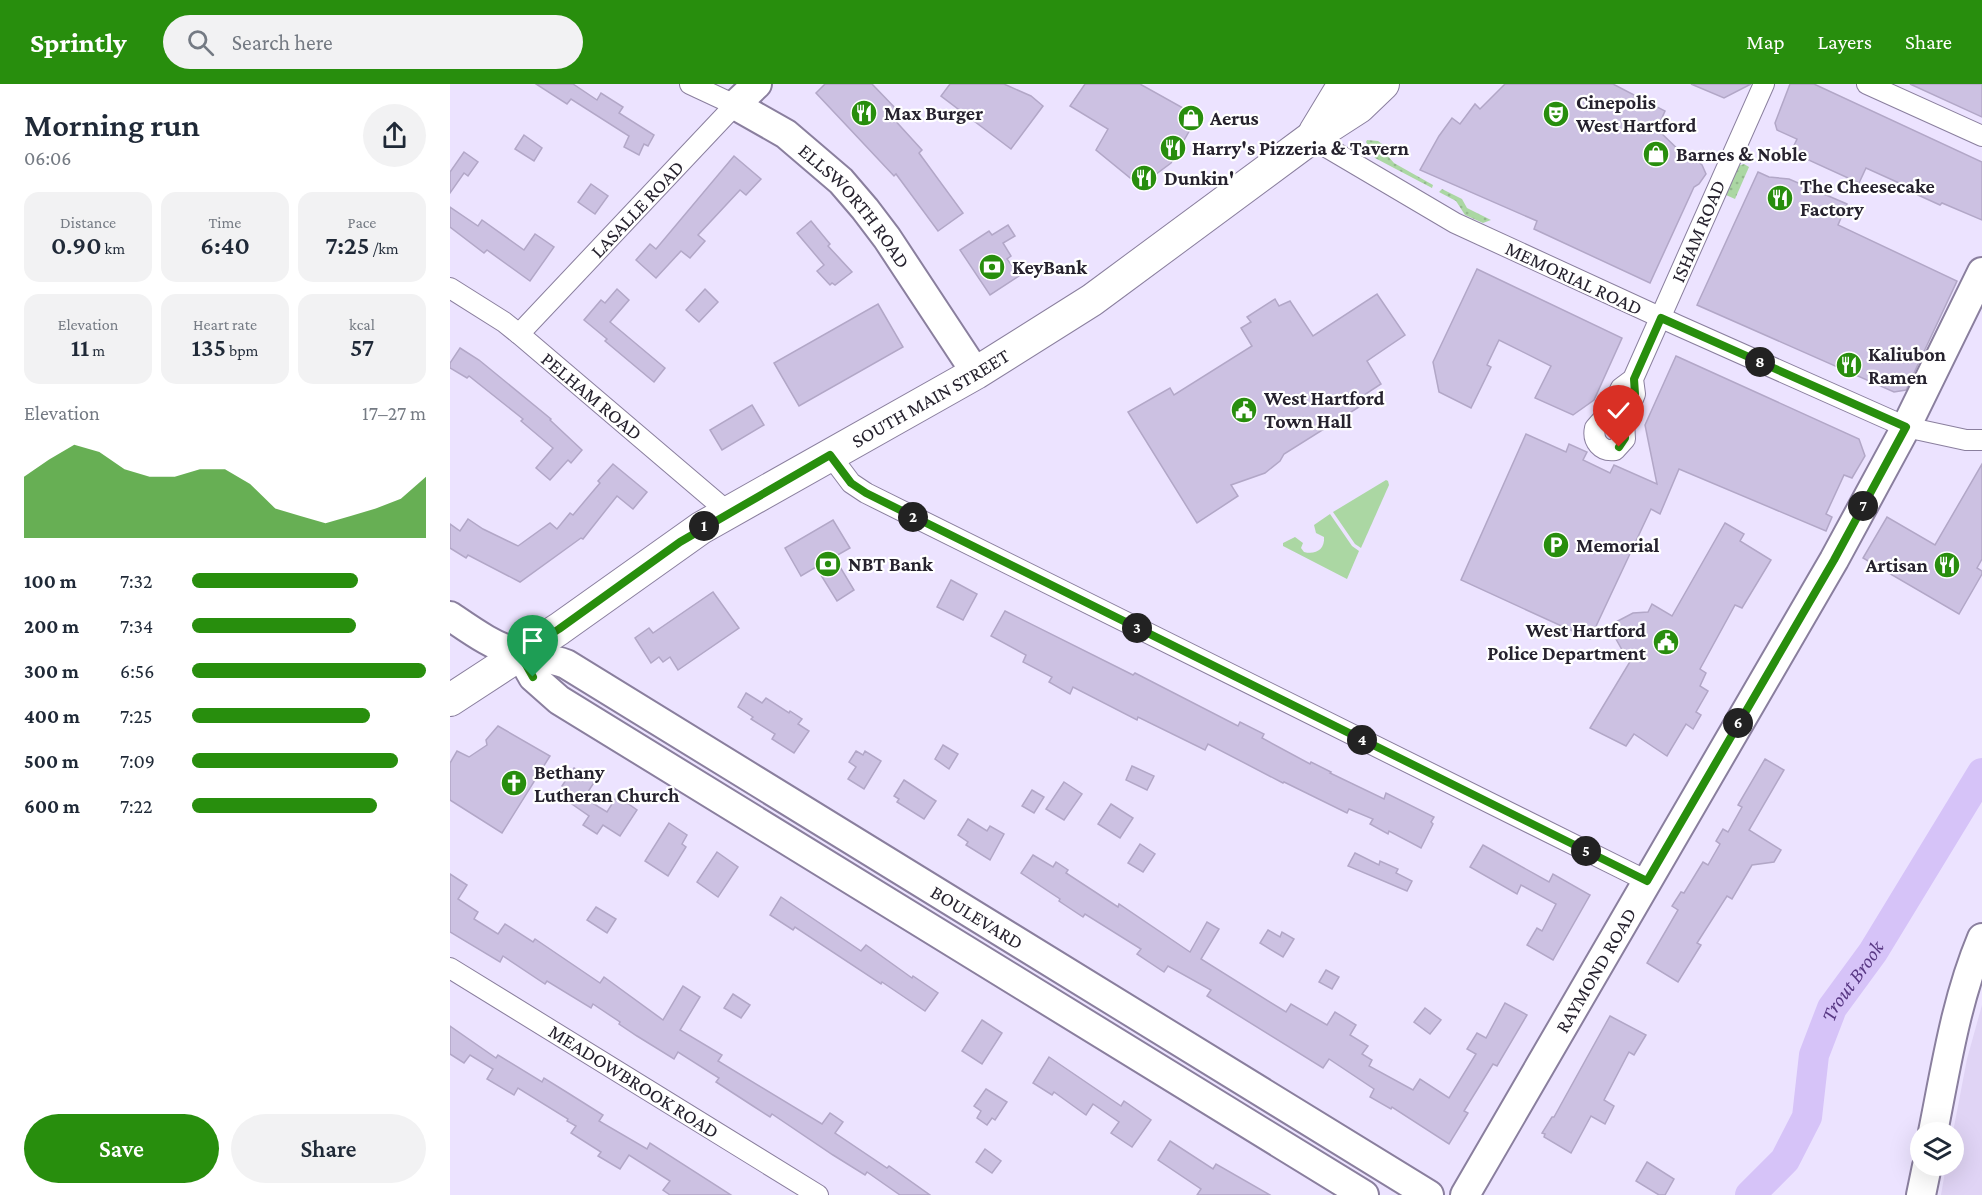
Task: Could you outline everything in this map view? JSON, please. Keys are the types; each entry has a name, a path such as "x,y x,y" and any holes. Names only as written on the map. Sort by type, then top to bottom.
{"main road":[{"name":"LASALLE ROAD","path":"735,105 757,84"},
{"name":"SOUTH MAIN STREET","path":"1311,138 1338,94 1347,84"},
{"name":"SOUTH MAIN STREET","path":"450,700 559,629 680,542 728,512 976,373 1123,278 1311,138 1359,107 1383,84"},
{"name":"ELLSWORTH ROAD","path":"735,105 786,134 841,181 887,238 976,373"},
{"name":"RAYMOND ROAD","path":"1465,1195 1829,570 1906,427 1982,272"},
{"name":"BOULEVARD","path":"450,616 493,643 520,654 566,664 1429,1195"},
{"name":"BOULEVARD","path":"520,654 533,677 559,700 1364,1195"},
{"path":"751,819 770,789"},
{"path":"976,957 995,927"},
{"path":"1935,1122 1958,1007 1982,938"},
{"path":"1200,1094 1218,1065"},
{"path":"1921,1195 1925,1176"}],"street":[{"name":"ELLSWORTH ROAD","path":"690,84 735,105"},
{"name":"ISHAM ROAD","path":"1634,379 1764,84"},
{"path":"1868,84 1982,136"},
{"name":"LASALLE ROAD","path":"519,334 735,105"},
{"name":"MEMORIAL ROAD","path":"1311,138 1455,223 1661,318 1906,427 1966,440 1982,440"},
{"name":"PELHAM ROAD","path":"450,288 519,334 728,512"},
{"path":"830,455 851,483 866,493 1647,881"},
{"name":"MEADOWBROOK ROAD","path":"450,968 818,1195"}],"shaded area":[{"path":"1982,1005 1982,1195 1941,1195 1944,1176 1964,1176 1964,1122 1955,1122 1967,1059"}],"green space":[{"path":"1367,140 1378,141 1394,163 1433,185 1432,188 1375,158"},
{"path":"1744,164 1749,167 1735,199 1726,195 1738,166"},
{"path":"1442,189 1462,199 1467,208 1491,220 1483,223 1465,215 1456,201 1439,192"},
{"path":"1386,480 1389,485 1361,548 1355,544 1333,512"},
{"path":"1330,514 1352,546 1359,551 1347,579 1283,546 1283,543 1295,537 1303,543 1301,548 1304,552 1312,553 1321,548 1324,537 1316,533 1314,525"}],"building":[{"path":"536,84 573,84 597,100 601,93 623,107 619,113 654,135 648,146 644,144 639,155 624,147 629,136 571,99 567,104"},
{"path":"825,84 872,84 897,110 891,116 922,150 919,153 963,213 938,231 896,174 894,176 816,93"},
{"path":"950,84 1004,84 1031,96 1043,106 1011,149 941,96"},
{"path":"1085,84 1140,84 1192,113 1195,121 1171,163 1140,186 1096,150 1108,129 1070,106"},
{"path":"1505,84 1613,84 1665,111 1657,129 1686,157 1702,165 1706,174 1694,187 1650,283 1534,229 1537,221 1420,170 1452,118 1460,124 1475,104 1480,109"},
{"path":"1691,84 1751,84 1724,98"},
{"path":"1790,84 1814,84 1982,162 1982,220 1942,203 1940,205 1918,195 1919,192 1866,168 1859,183 1791,152 1797,139 1777,130 1775,123"},
{"path":"1910,84 1982,84 1982,117"},
{"path":"524,135 542,148 534,161 515,149"},
{"path":"464,152 478,162 468,176 464,173 450,193 450,172"},
{"path":"734,156 761,179 746,195 740,190 698,235 705,241 690,258 681,251 656,278 636,260 650,244 656,249"},
{"path":"1758,172 1769,177 1789,179 1847,204 1838,225 1957,281 1906,390 1894,392 1697,305"},
{"path":"591,184 608,196 595,214 578,202"},
{"path":"450,207 478,226 482,220 524,250 535,234 554,247 530,281 487,250 484,253 450,227"},
{"path":"811,221 830,244 828,246 852,272 835,285 832,283 830,285 817,271 824,265 797,233"},
{"name":"KeyBank","path":"1008,225 1015,236 1003,243 1011,256 1007,259 1019,276 990,295 960,250 989,231 992,235"},
{"path":"1477,269 1622,338 1594,400 1573,415 1535,398 1551,366 1499,340 1487,365 1491,367 1471,408 1439,392 1433,362"},
{"path":"617,289 629,300 610,322 665,368 654,382 584,320 601,300 605,303"},
{"path":"705,289 718,302 699,322 686,310"},
{"name":"West Hartford Town Hall","path":"1377,294 1405,335 1367,361 1381,384 1355,401 1359,407 1284,454 1280,461 1265,473 1231,485 1238,496 1197,523 1128,412 1170,388 1174,395 1252,346 1241,328 1251,322 1247,317 1275,299 1279,306 1290,301 1313,336"},
{"path":"878,304 903,347 799,406 774,363"},
{"path":"460,348 479,360 551,419 582,450 571,463 568,460 550,480 536,468 553,448 521,421 523,419 469,376 467,378 450,368 450,363"},
{"path":"1676,356 1859,439 1865,456 1852,478 1844,475 1826,514 1832,517 1826,531 1679,469 1660,514 1651,509 1590,639 1461,580 1526,434 1566,452 1569,444 1587,452 1583,460 1610,473 1614,465 1657,484 1645,425"},
{"path":"752,405 764,425 722,450 710,430"},
{"path":"613,464 647,492 633,509 617,496 583,539 581,538 520,582 468,555 466,558 450,548 450,524 460,531 468,519 518,546 550,523 557,529 570,513 573,515"},
{"path":"1982,464 1982,559 1977,568 1982,571 1982,574 1959,614 1863,558 1887,517 1935,545"},
{"path":"833,520 850,548 834,557 854,590 837,601 816,567 801,576 785,548"},
{"name":"West Hartford Police Department","path":"1725,523 1744,534 1740,541 1771,560 1742,608 1735,605 1700,669 1706,673 1700,686 1708,691 1696,712 1701,715 1693,729 1686,724 1667,756 1634,734 1626,746 1590,728 1631,660 1626,657 1616,639 1614,623 1633,613 1648,612 1652,604 1672,616"},
{"path":"951,580 977,594 963,620 937,607"},
{"path":"713,592 739,628 678,670 670,657 663,662 659,657 651,663 635,638 649,628 653,633"},
{"path":"1005,611 1133,675 1135,673 1238,726 1240,722 1264,734 1262,738 1310,764 1311,762 1384,799 1386,793 1434,817 1421,848 1370,824 1373,819 1349,809 1347,813 1208,744 1205,750 1138,717 1137,720 1073,687 1070,694 1049,682 1052,677 1023,662 1026,655 991,636"},
{"path":"746,693 762,703 766,698 802,719 798,724 809,731 794,753 772,739 775,734 751,719 753,717 738,707"},
{"name":"Bethany Lutheran Church","path":"498,726 550,756 502,833 450,800 450,763 457,751 469,757 487,745 486,740"},
{"path":"943,745 958,754 949,769 935,759"},
{"path":"856,751 863,755 865,751 881,761 864,789 848,779 856,767 849,762"},
{"path":"1765,759 1784,770 1749,830 1781,850 1774,862 1752,865 1732,899 1727,896 1697,943 1701,945 1678,982 1647,963 1678,910 1672,906 1681,892 1684,893 1703,862 1708,865 1720,844 1716,841 1723,829 1728,832 1742,807 1738,805"},
{"path":"1132,766 1154,776 1147,790 1126,780"},
{"path":"574,768 595,781 584,798 607,812 617,796 637,810 620,836 603,825 597,834 583,825 589,816 559,795"},
{"path":"904,780 936,801 924,819 897,802 899,799 894,796"},
{"path":"1064,782 1082,794 1064,820 1046,809"},
{"path":"1032,790 1044,797 1034,813 1022,806"},
{"path":"1111,804 1133,818 1120,838 1098,824"},
{"path":"968,819 987,831 990,826 1004,834 990,860 966,845 968,842 958,835"},
{"path":"669,823 687,835 682,844 686,847 668,876 645,861"},
{"path":"1140,844 1155,854 1143,872 1128,863"},
{"path":"1483,845 1549,882 1553,874 1590,895 1553,960 1527,945 1537,928 1542,931 1556,904 1521,885 1517,894 1470,867"},
{"path":"717,852 738,867 718,897 697,882"},
{"path":"1355,853 1379,865 1380,861 1398,869 1396,873 1412,881 1407,891 1348,866"},
{"path":"1033,855 1053,867 1056,862 1068,870 1066,873 1118,907 1119,904 1190,952 1207,922 1219,929 1201,959 1286,1012 1291,1004 1327,1025 1335,1012 1356,1025 1350,1035 1368,1046 1362,1054 1372,1060 1369,1066 1413,1090 1420,1079 1449,1098 1476,1054 1467,1049 1477,1033 1486,1038 1505,1003 1527,1015 1497,1066 1493,1064 1464,1111 1468,1113 1449,1144 1392,1107 1391,1109 1370,1097 1374,1089 1329,1059 1323,1068 1207,996 1211,990 1168,966 1164,972 1137,954 1141,949 1085,914 1083,917 1059,901 1060,899 1021,873"},
{"path":"450,874 467,885 458,899 478,912 474,919 498,934 505,924 533,942 535,939 600,983 604,977 663,1020 683,986 700,997 680,1030 722,1055 718,1061 822,1124 830,1113 843,1122 835,1133 887,1168 889,1166 930,1195 900,1195 867,1172 865,1175 833,1155 772,1114 770,1117 716,1082 719,1078 678,1052 674,1059 619,1024 620,1022 593,1004 591,1008 547,981 545,984 503,956 500,962 450,932"},
{"path":"781,897 861,951 866,945 912,978 913,976 938,993 925,1011 795,927 793,930 770,915"},
{"path":"596,907 616,919 607,933 587,920"},
{"path":"1268,930 1280,937 1282,932 1294,939 1283,957 1260,943"},
{"path":"1326,970 1339,977 1332,989 1319,982"},
{"path":"733,994 750,1005 741,1018 724,1008"},
{"path":"1425,1008 1441,1020 1430,1034 1414,1022"},
{"path":"1610,1016 1646,1035 1634,1055 1629,1052 1604,1100 1614,1106 1605,1124 1591,1116 1571,1153 1544,1137 1545,1134 1542,1133 1554,1117"},
{"path":"982,1020 1002,1033 982,1064 962,1051"},
{"path":"450,1026 496,1058 498,1055 542,1082 544,1078 603,1115 599,1121 647,1149 650,1143 731,1195 670,1195 663,1190 670,1181 629,1155 620,1169 598,1156 601,1152 571,1133 576,1126 567,1121 568,1119 518,1088 514,1095 487,1079 493,1069 470,1055 464,1063 450,1054"},
{"path":"1049,1057 1121,1106 1124,1101 1151,1120 1132,1147 1111,1133 1119,1122 1093,1104 1086,1115 1054,1092 1052,1095 1033,1083"},
{"path":"986,1089 1007,1102 995,1120 992,1118 987,1125 977,1118 981,1111 974,1106"},
{"path":"1170,1141 1213,1169 1216,1164 1270,1195 1197,1195 1201,1189 1158,1160"},
{"path":"985,1149 1001,1161 992,1173 976,1162"},
{"path":"1647,1162 1674,1179 1665,1195 1659,1195 1636,1181"}],"waterway":[{"name":"Trout Brook","path":"1750,1195 1785,1160 1807,1117 1814,1055 1832,1008 1873,952 1982,773"}],"place":[{"name":"Max Burger","path":"864,113"},
{"name":"Cinepolis West Hartford","path":"1556,114"},
{"name":"Aerus","path":"1191,118"},
{"name":"Harry's Pizzeria & Tavern","path":"1173,148"},
{"name":"Barnes & Noble","path":"1656,154"},
{"name":"Dunkin'","path":"1144,178"},
{"name":"The Cheesecake Factory","path":"1780,198"},
{"name":"KeyBank","path":"992,267"},
{"name":"Kaliubon Ramen","path":"1849,365"},
{"name":"West Hartford Town Hall","path":"1244,410"},
{"name":"Memorial","path":"1556,545"},
{"name":"NBT Bank","path":"828,564"},
{"name":"Artisan","path":"1947,565"},
{"name":"West Hartford Police Department","path":"1666,642"},
{"name":"Bethany Lutheran Church","path":"514,783"}],"route":[{"path":"533,677 520,654 701,528 830,455 851,483 866,493 1647,881 1834,560 1906,427 1661,318 1634,379 1635,394 1624,421 1625,438 1619,447"}]}
